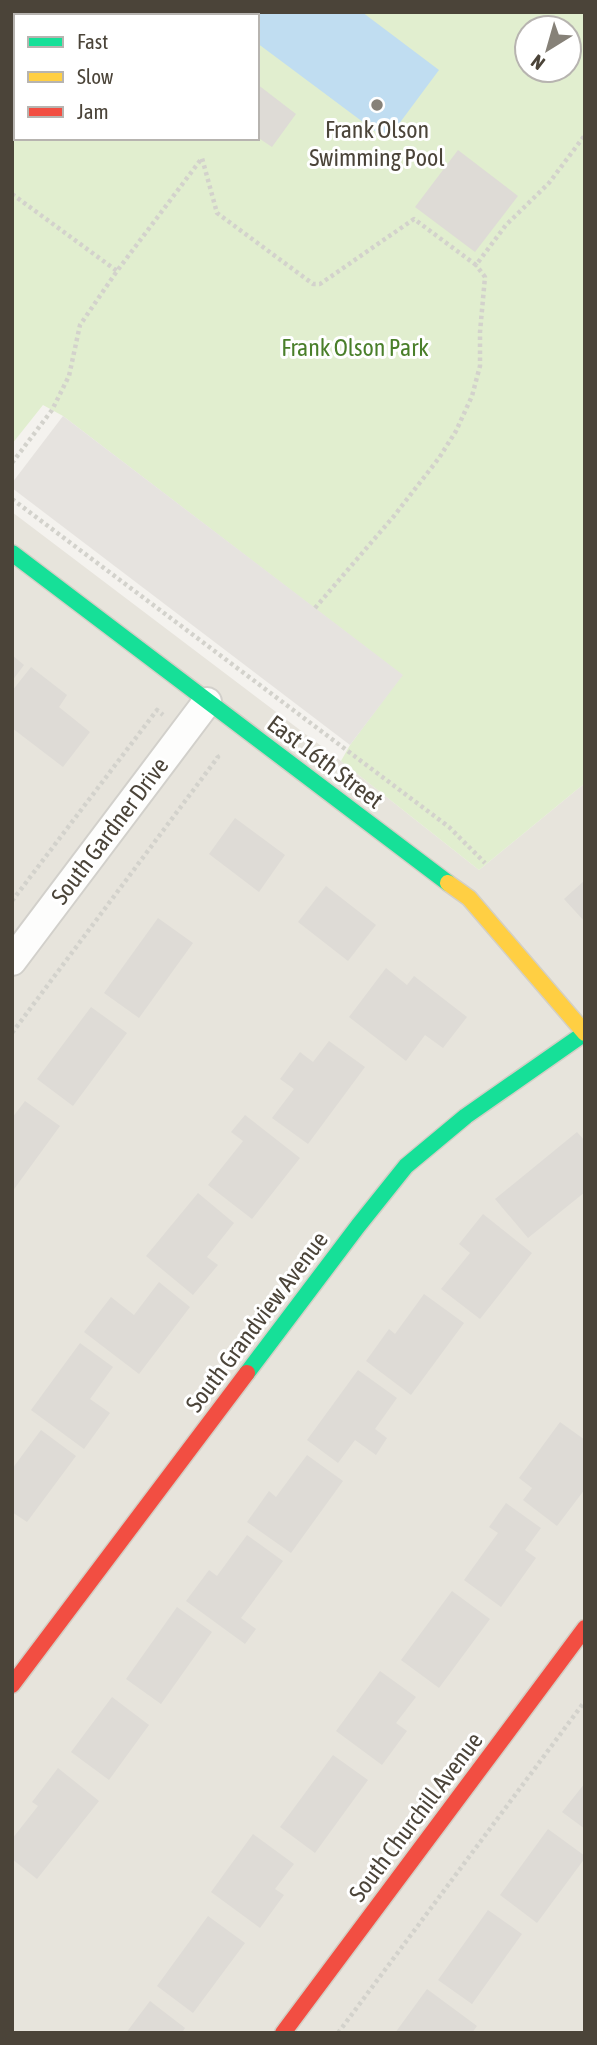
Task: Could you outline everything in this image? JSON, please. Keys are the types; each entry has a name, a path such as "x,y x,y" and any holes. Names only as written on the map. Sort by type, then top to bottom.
{"street":[{"name":"East 16th Street","path":"12,553 469,898 585,1033"},
{"name":"South Gardner Drive","path":"12,961 207,702"},
{"name":"South Grandview Avenue","path":"12,1685 406,1166 466,1116 585,1033"},
{"name":"South Churchill Avenue","path":"283,2033 585,1628"}],"path":[{"path":"476,265 506,225 549,183 585,135"},
{"path":"12,463 52,410 69,376 79,325 202,158 218,213 313,284 320,284 414,219 476,265 485,277 480,366 472,396 456,431 439,458 374,541 315,608"},
{"path":"12,194 117,271"},
{"path":"12,499 449,827 491,870"},
{"path":"338,2033 585,1701"}],"shaded area":[{"path":"63,416 403,675 350,745 12,488 12,483"},
{"path":"12,512 341,761 479,870 585,783 585,2033 12,2033"}],"green space":[{"name":"Frank Olson Park","path":"12,12 585,12 585,783 479,870 341,761 402,675 63,416 43,405 12,444"}],"water":[{"name":"Frank Olson Swimming Pool","path":"216,12 362,12 439,70 387,140 259,44 259,14"}],"building":[{"path":"259,86 296,114 272,147 259,138"},
{"path":"458,150 518,196 475,252 415,207"},
{"path":"12,655 24,665 12,681"},
{"path":"31,667 67,695 59,707 90,732 63,767 12,728 12,691"},
{"path":"235,818 285,855 259,892 209,854"},
{"path":"585,880 585,922 564,899"},
{"path":"326,886 376,925 348,961 298,922"},
{"path":"158,918 193,943 139,1018 104,993"},
{"path":"386,968 407,985 414,976 467,1017 443,1048 425,1035 406,1061 349,1017"},
{"path":"91,1007 127,1033 73,1106 37,1079"},
{"path":"329,1041 365,1067 308,1144 272,1118 294,1089 280,1079 300,1052 313,1062"},
{"path":"25,1101 60,1126 12,1192 12,1118"},
{"path":"245,1115 300,1158 252,1219 208,1185 243,1141 231,1132"},
{"path":"577,1132 585,1141 585,1192 528,1238 495,1199"},
{"path":"198,1193 234,1223 207,1257 218,1265 193,1295 146,1256"},
{"path":"483,1214 532,1253 480,1319 441,1289 470,1253 459,1244"},
{"path":"159,1282 190,1307 139,1374 84,1332 111,1297 134,1315"},
{"path":"424,1294 464,1323 411,1395 366,1361 389,1329 395,1334"},
{"path":"80,1343 113,1367 90,1399 110,1413 84,1449 31,1410"},
{"path":"358,1370 397,1398 375,1429 387,1438 376,1455 355,1440 338,1463 307,1440"},
{"path":"560,1422 585,1440 585,1489 557,1526 523,1500 532,1488 519,1478"},
{"path":"41,1430 76,1456 27,1522 12,1512 12,1469"},
{"path":"307,1455 343,1481 291,1553 247,1522 269,1491 276,1497"},
{"path":"506,1503 541,1528 525,1550 536,1558 501,1607 464,1580 498,1533 489,1527"},
{"path":"247,1535 283,1561 241,1618 256,1629 245,1644 186,1601 209,1570 217,1576"},
{"path":"452,1591 490,1619 439,1688 401,1660"},
{"path":"177,1607 212,1632 161,1704 126,1679"},
{"path":"380,1671 416,1697 396,1723 407,1731 382,1765 336,1731"},
{"path":"112,1697 149,1725 109,1780 71,1752"},
{"path":"333,1755 368,1780 315,1853 280,1827"},
{"path":"58,1768 99,1801 37,1879 12,1859 12,1839 38,1806 32,1802"},
{"path":"585,1783 585,1829 562,1812"},
{"path":"548,1829 585,1858 537,1923 500,1895"},
{"path":"253,1834 294,1864 275,1889 284,1895 260,1928 211,1892"},
{"path":"488,1910 522,1934 472,2004 438,1980"},
{"path":"208,1916 245,1943 193,2013 157,1986"},
{"path":"427,1989 477,2026 472,2033 395,2033"},
{"path":"150,2001 185,2028 182,2033 126,2033"}],"traffic: fast":[{"path":"12,553 448,883"},
{"path":"247,1373 406,1166 466,1116 585,1033"}],"traffic: slow":[{"path":"448,883 469,898 585,1033"}],"traffic: jam":[{"path":"12,1685 247,1373"},
{"path":"283,2033 585,1628"}],"place":[{"name":"Frank Olson Swimming Pool","path":"377,105"}]}
